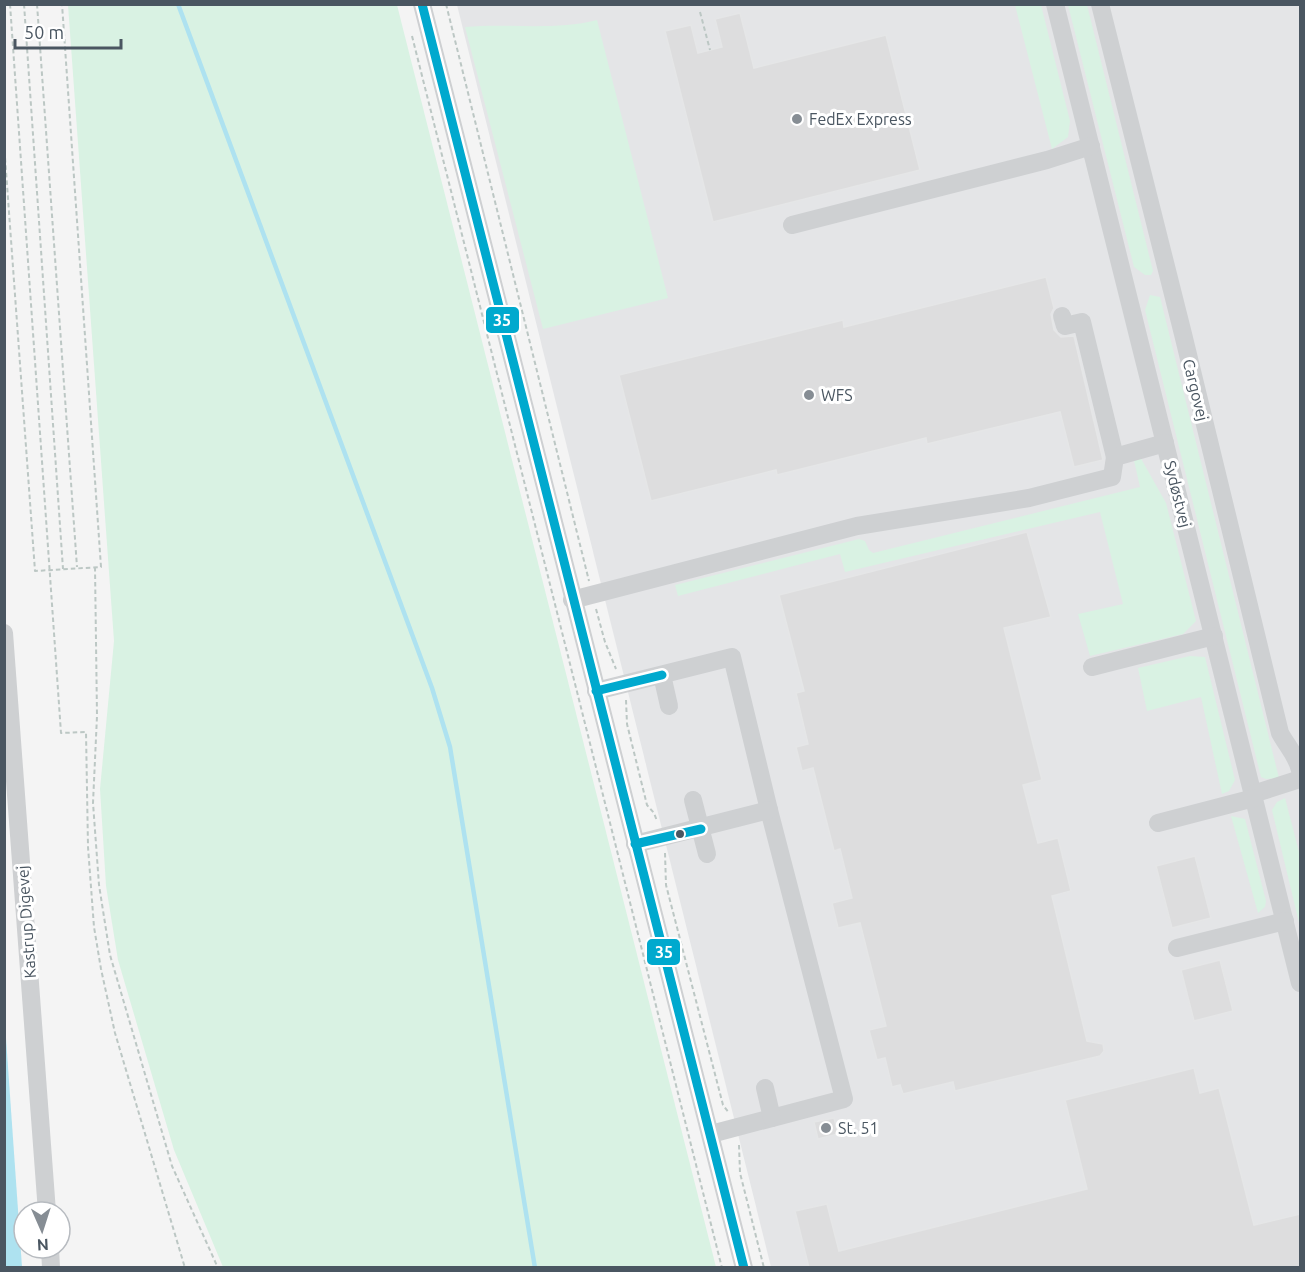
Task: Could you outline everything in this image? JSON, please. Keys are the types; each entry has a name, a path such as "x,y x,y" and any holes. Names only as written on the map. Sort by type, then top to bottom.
{"street":[{"path":"422,4 744,1268"},
{"name":"Sydøstvej","path":"1055,4 1300,982"},
{"name":"Cargovej","path":"1100,4 1280,733 1298,759 1300,770"},
{"path":"792,225 1047,160 1090,146"},
{"path":"572,600 857,526 1029,498 1112,477 1116,457 1082,322 1065,326 1062,316"},
{"path":"1116,457 1165,443"},
{"name":"Kastrup Digevej","path":"4,633 46,1200"},
{"path":"1092,667 1214,636"},
{"path":"596,691 732,657 844,1099 711,1134"},
{"path":"662,675 669,706"},
{"path":"1158,823 1254,796 1300,779"},
{"path":"693,800 707,854"},
{"path":"636,844 769,810"},
{"path":"1177,948 1285,921"},
{"path":"765,1088 772,1118"}],"path":[{"path":"10,4 61,733 86,732 88,847 94,927 101,969 115,1033 185,1268"},
{"path":"24,4 63,569"},
{"path":"37,4 77,568"},
{"path":"4,143 35,571 101,567 62,4"},
{"path":"446,4 605,642 627,706 627,724 647,805 654,813 661,838 666,861 666,885 723,1105 731,1115 735,1129 740,1150 740,1173 764,1268"},
{"path":"700,12 710,50"},
{"path":"410,28 722,1268"},
{"path":"95,567 97,716 93,803 99,885 110,956 172,1166 218,1268"}],"shaded area":[{"path":"457,5 1300,5 1300,1267 771,1267"}],"green space":[{"path":"68,5 397,5 716,1267 223,1267 174,1150 118,960 106,886 100,789 114,641"},
{"path":"1015,5 1041,5 1070,121 1068,137 1052,149"},
{"path":"1068,5 1087,5 1153,271 1151,275 1145,275 1134,267"},
{"path":"597,20 668,298 543,329 465,27 548,26"},
{"path":"1150,295 1160,297 1279,778 1261,777 1145,310"},
{"path":"1139,455 1166,503 1196,621 1183,634 1090,656 1078,614 1123,604 1100,512 845,572 840,554 678,596 675,585 859,539 865,541 873,553 1140,487 1133,456"},
{"path":"1190,656 1205,657 1235,780 1229,791 1222,794 1201,697 1147,711 1138,668"},
{"path":"1285,798 1300,856 1300,927 1272,810 1277,802"},
{"path":"1231,816 1245,819 1266,901 1265,907 1258,913"}],"water":[{"path":"4,1024 17,1200 12,1200 12,1260 22,1260 22,1267 5,1267"}],"building":[{"name":"FedEx Express","path":"740,13 754,68 886,35 920,170 713,222 665,31 691,25 698,53 722,47 715,19"},
{"path":"1046,277 1054,308 1051,314 1054,330 1061,337 1074,336 1103,460 1074,467 1060,412 927,444 926,438 777,475 776,470 651,501 619,375 843,320 844,327"},
{"path":"1027,532 1051,617 1004,628 1042,780 1023,785 1038,843 1058,838 1071,891 1052,896 1087,1041 1103,1044 1104,1051 1100,1056 955,1091 953,1082 903,1094 900,1085 892,1087 885,1058 877,1060 869,1030 886,1026 860,923 838,928 832,903 852,898 840,849 834,851 813,768 802,771 796,747 808,744 796,693 804,691 779,595"},
{"path":"1195,856 1211,918 1172,928 1156,866"},
{"path":"1220,960 1233,1011 1194,1021 1181,970"},
{"path":"1194,1068 1200,1093 1219,1088 1254,1225 1300,1214 1300,1268 809,1268 795,1211 827,1204 839,1251 1087,1189 1065,1100"},
{"name":"St. 51","path":"834,1118 838,1134 818,1139 814,1122"}],"waterway":[{"path":"178,4 432,688 450,747 535,1268"}],"transit line":[{"name":"35","path":"422,4 744,1268"},
{"name":"35","path":"596,691 662,675"},
{"name":"35","path":"635,844 701,829"}],"place":[{"name":"FedEx Express","path":"797,119"},
{"name":"WFS","path":"809,395"},
{"name":"St. 51","path":"826,1128"}]}
